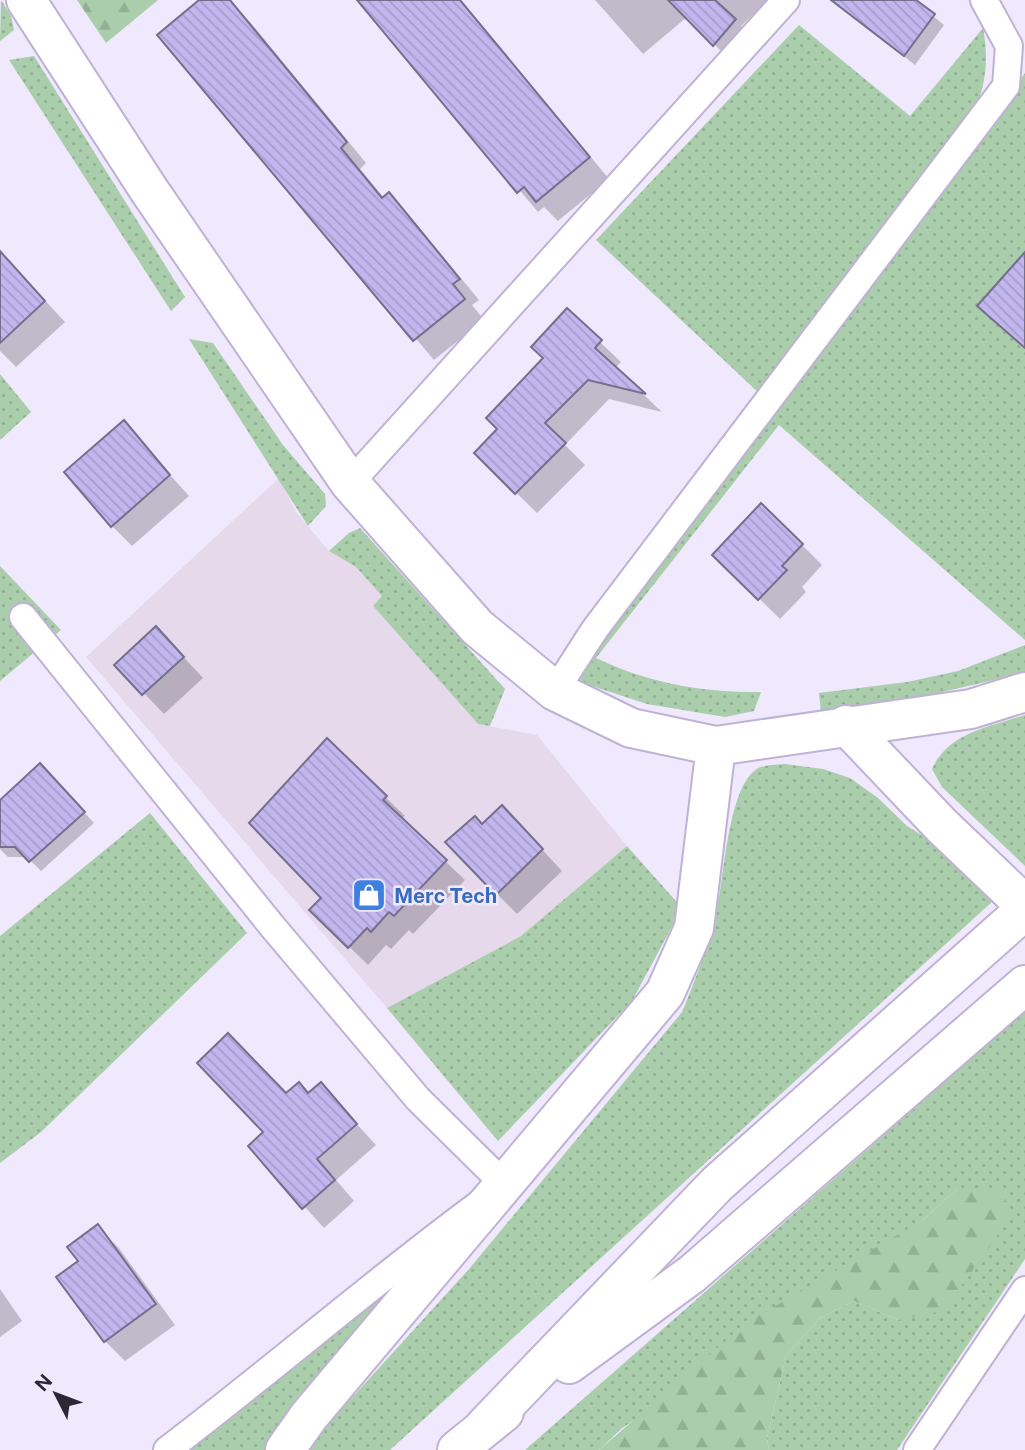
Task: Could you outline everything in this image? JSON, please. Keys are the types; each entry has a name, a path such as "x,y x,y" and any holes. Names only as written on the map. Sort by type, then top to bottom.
{"street":[{"path":"26,0 149,190 350,483 478,627 555,691 631,729 716,746 846,725 971,709 1025,692"},
{"path":"471,1438 718,1184 1025,908 846,725"},
{"path":"285,1450 309,1416 665,993 694,928 716,746"},
{"path":"471,1438 692,1274 1025,985"}],"lane":[{"path":"350,483 786,0"},
{"path":"555,691 595,629 1006,86 1009,46 984,0"},
{"path":"23,617 272,926 418,1099 505,1185 408,1256 316,1334 167,1450"},
{"path":"917,1450 1025,1290"}],"shaded area":[{"path":"279,478 296,512 329,551 356,567 382,596 373,606 478,724 537,735 627,846 521,936 387,1008 86,657"}],"green space":[{"path":"1,0 11,16 14,30 0,41"},
{"path":"77,0 158,0 106,43"},
{"path":"799,25 910,116 983,28 986,67 977,105 761,395 596,240"},
{"path":"34,56 185,297 171,311 9,60"},
{"path":"1025,73 1025,252 977,306 1025,348 1025,640 779,425 596,658 636,674 677,685 718,691 761,692 754,711 725,717 647,704 583,683 575,672 956,169"},
{"path":"189,339 213,343 283,445 325,494 326,506 308,526"},
{"path":"0,374 31,412 0,440"},
{"path":"360,528 505,689 490,726 478,724 373,606 382,596 356,567 329,551 349,533"},
{"path":"0,566 61,630 0,681"},
{"path":"1025,645 1025,673 877,707 821,713 819,693 907,682 958,671"},
{"path":"1025,715 1025,866 942,787 932,769 939,757 959,739"},
{"path":"785,764 823,769 850,778 878,798 907,826 928,839 993,901 390,1450 308,1450 338,1413 469,1269 682,1012 714,923 728,836 738,797 754,771 768,765"},
{"path":"150,813 247,933 41,1132 0,1163 0,936"},
{"path":"627,846 682,908 632,1001 498,1141 387,1008 521,936"},
{"path":"1025,1011 1025,1259 897,1450 769,1450 767,1438 786,1356 820,1318 854,1301 898,1320 957,1189 923,1220 621,1429 599,1450 525,1450"},
{"path":"957,1189 998,1189 1014,1213 943,1311 898,1320 854,1301 820,1318 786,1356 767,1438 769,1450 599,1450 746,1323 923,1220"},
{"path":"410,1266 269,1450 181,1450"}],"building":[{"path":"199,0 230,0 347,142 341,148 382,198 389,192 460,279 453,284 465,299 413,341 157,35"},
{"path":"357,0 460,0 590,157 536,202 524,187 517,193"},
{"path":"668,0 715,0 736,19 713,46"},
{"path":"831,0 916,0 935,14 904,56"},
{"path":"0,251 45,301 0,343"},
{"path":"1025,252 1025,348 977,306"},
{"path":"567,308 602,340 595,348 646,394 588,380 545,423 566,443 515,494 474,453 497,429 486,418 543,358 531,347"},
{"path":"124,420 170,475 111,527 64,472"},
{"path":"761,503 803,544 782,566 787,570 758,600 712,555"},
{"path":"156,626 184,657 142,695 114,665"},
{"path":"327,738 387,796 383,800 447,860 394,916 389,912 371,932 367,928 348,948 309,910 321,898 249,823"},
{"path":"40,763 85,812 29,862 15,847 0,847 0,800"},
{"path":"502,805 543,849 496,895 445,842 475,816 482,824"},
{"path":"228,1033 286,1093 299,1082 308,1093 321,1082 357,1124 317,1159 335,1180 302,1209 248,1146 263,1132 197,1063"},
{"path":"98,1224 156,1304 104,1342 56,1277 78,1261 67,1247"}],"place":[{"name":"Merc Tech","path":"369,895"}]}
